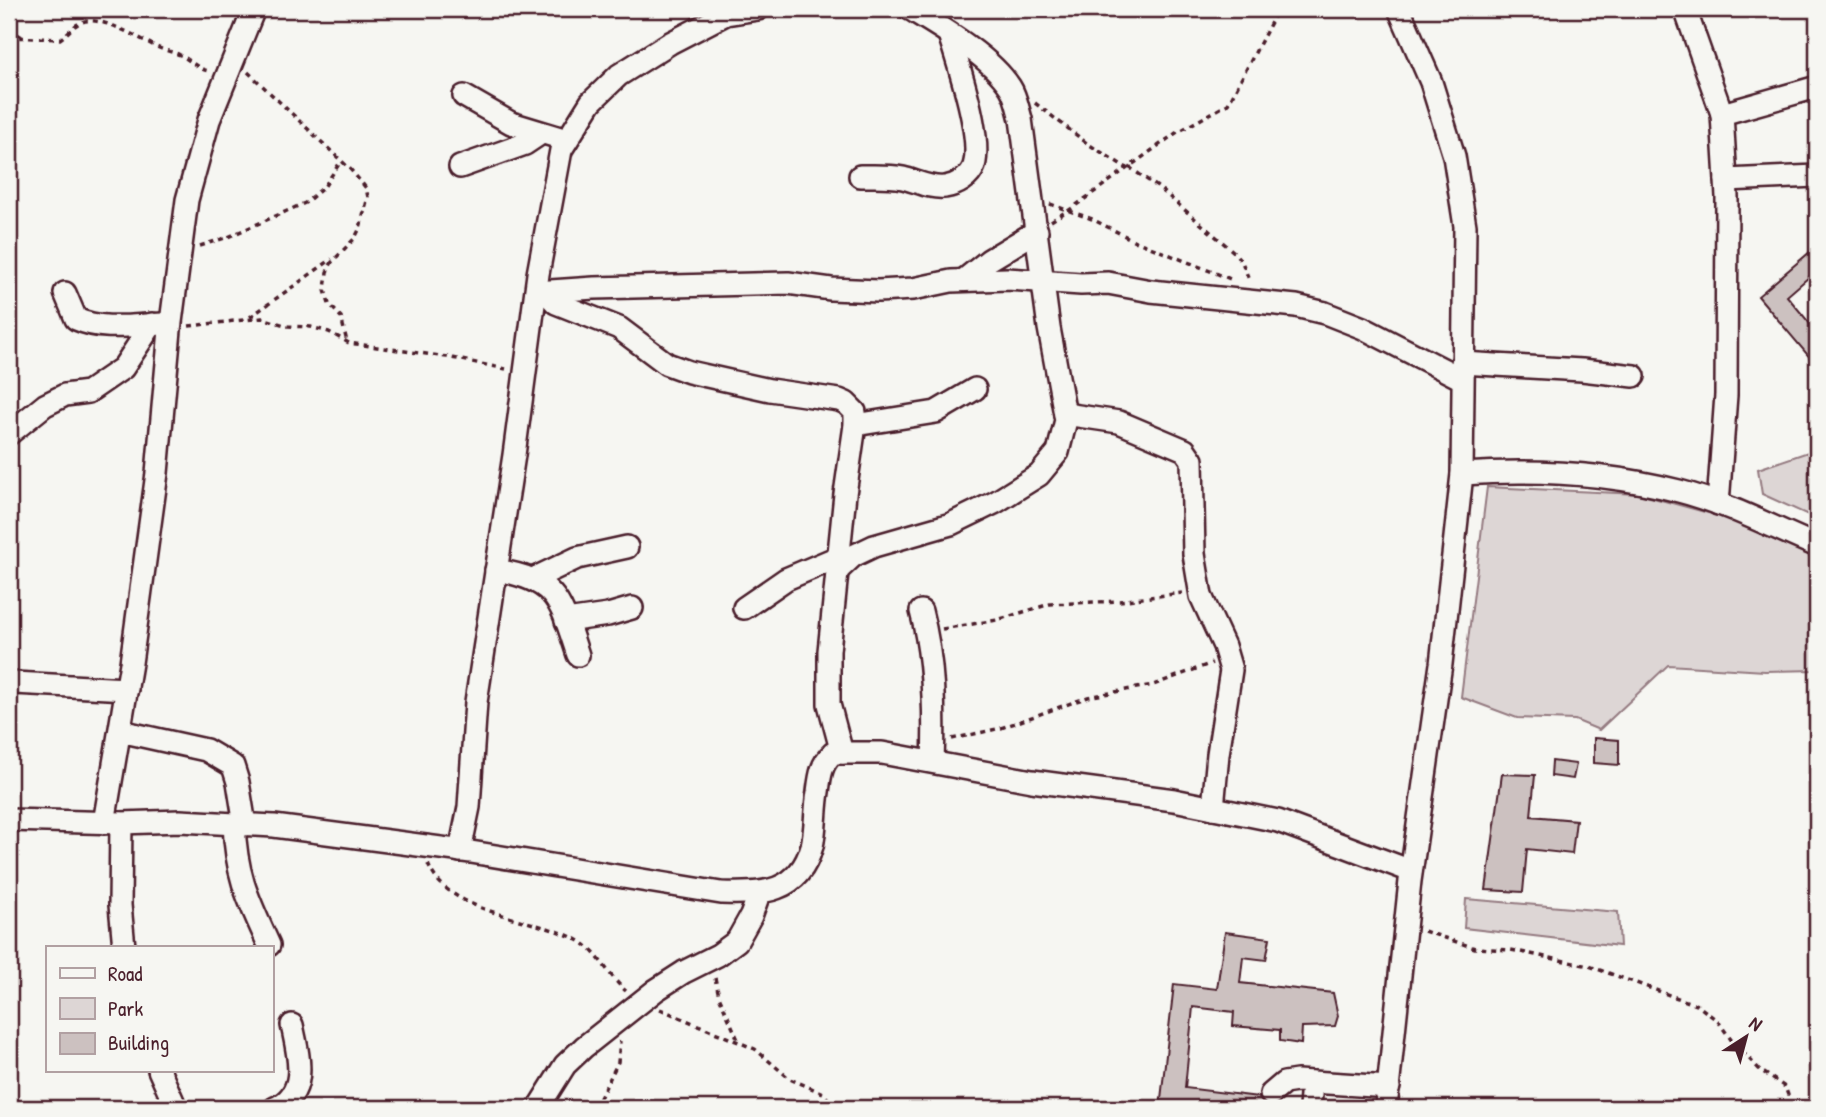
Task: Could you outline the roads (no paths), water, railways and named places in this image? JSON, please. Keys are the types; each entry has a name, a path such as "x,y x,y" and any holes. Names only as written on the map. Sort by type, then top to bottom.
{"street":[{"path":"124,946 112,823 120,732 158,473 164,326 181,248 187,200 209,120 254,9"},
{"path":"460,851 469,807 476,702 561,150 591,102 619,75 670,43 726,14 758,9"},
{"path":"744,608 786,579 837,564 874,546 951,524 1003,498 1039,475 1058,452 1066,420 1049,328 1021,119 1012,89 999,73 949,34 910,9"},
{"path":"1271,1094 1284,1083 1297,1081 1387,1098 1405,925 1441,664 1462,474 1465,226 1454,156 1431,82 1399,9"},
{"path":"1685,9 1722,114 1726,180 1726,395 1717,504"},
{"path":"860,176 902,178 943,187 960,183 970,174 975,164 972,120 966,87 949,34"},
{"path":"1722,114 1817,87"},
{"path":"464,96 511,123 567,141"},
{"path":"460,167 525,144 540,134"},
{"path":"1726,180 1817,176"},
{"path":"964,280 989,260 1037,231"},
{"path":"540,292 788,283 831,289 878,291 913,289 951,281 1007,279 1108,283 1151,291 1296,306 1325,313 1462,371 1581,370 1634,376"},
{"path":"540,292 556,303 619,328 667,364 689,372 770,390 839,400 855,412 829,651 829,704 842,753"},
{"path":"65,293 76,319 89,325 164,326"},
{"path":"9,434 45,405 65,395 88,392 123,368 164,326"},
{"path":"855,425 936,412 975,389"},
{"path":"1065,414 1119,422 1185,450 1190,455 1193,466 1194,554 1200,590 1231,670 1213,808"},
{"path":"1462,474 1549,473 1633,482 1679,491 1817,546"},
{"path":"533,579 577,558 627,547"},
{"path":"496,570 523,574 554,595 578,655"},
{"path":"566,621 608,615 632,608"},
{"path":"920,611 930,659 933,762"},
{"path":"14,683 127,688"},
{"path":"120,732 206,750 233,766 238,782 239,824 235,855 243,888 269,945"},
{"path":"9,820 112,823 180,821 274,826 460,851 721,893 759,894 780,887 803,867 812,845 820,771 826,760 833,753 882,753 1032,781 1174,800 1278,821 1412,871"},
{"path":"538,1108 565,1065 635,1006 684,972 718,956 737,941 759,894"},
{"path":"275,1108 292,1095 298,1084 300,1066 292,1025"},
{"path":"160,1072 176,1108"},
{"path":"1310,1108 1312,1082"}]}
